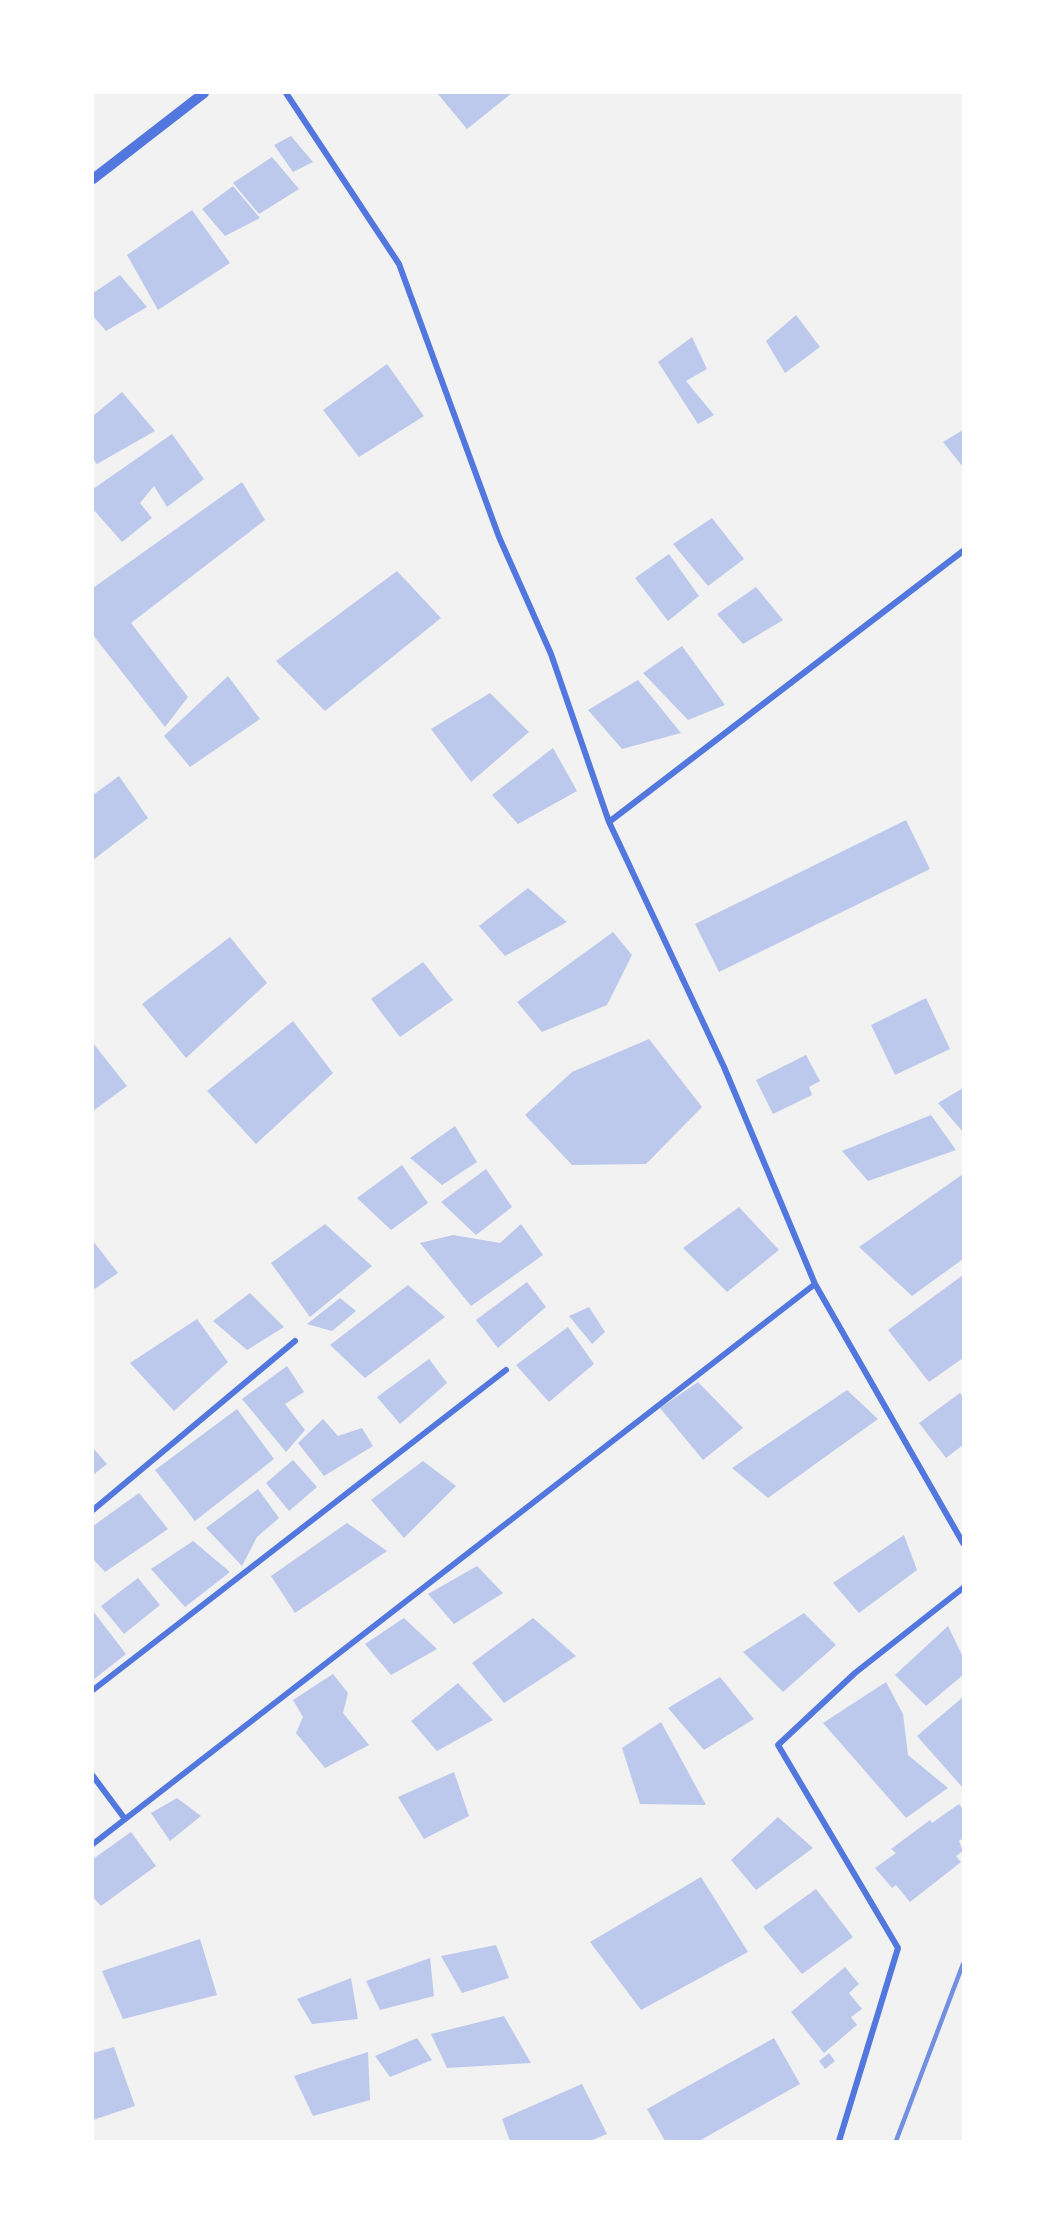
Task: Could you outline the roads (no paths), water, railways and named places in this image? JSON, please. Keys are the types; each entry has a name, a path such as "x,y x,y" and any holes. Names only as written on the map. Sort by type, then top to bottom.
{"street":[{"path":"93,179 204,93"},
{"path":"286,93 399,264 499,537 551,654 609,822 724,1068 815,1284 963,1543"},
{"path":"609,822 963,551"},
{"path":"93,1844 815,1284"},
{"path":"93,1510 295,1341"},
{"path":"93,1690 506,1370"},
{"path":"839,2141 898,1948 778,1745 855,1673 963,1588"},
{"path":"93,1776 125,1819"}],"railway":[{"path":"896,2141 963,1964"}]}
